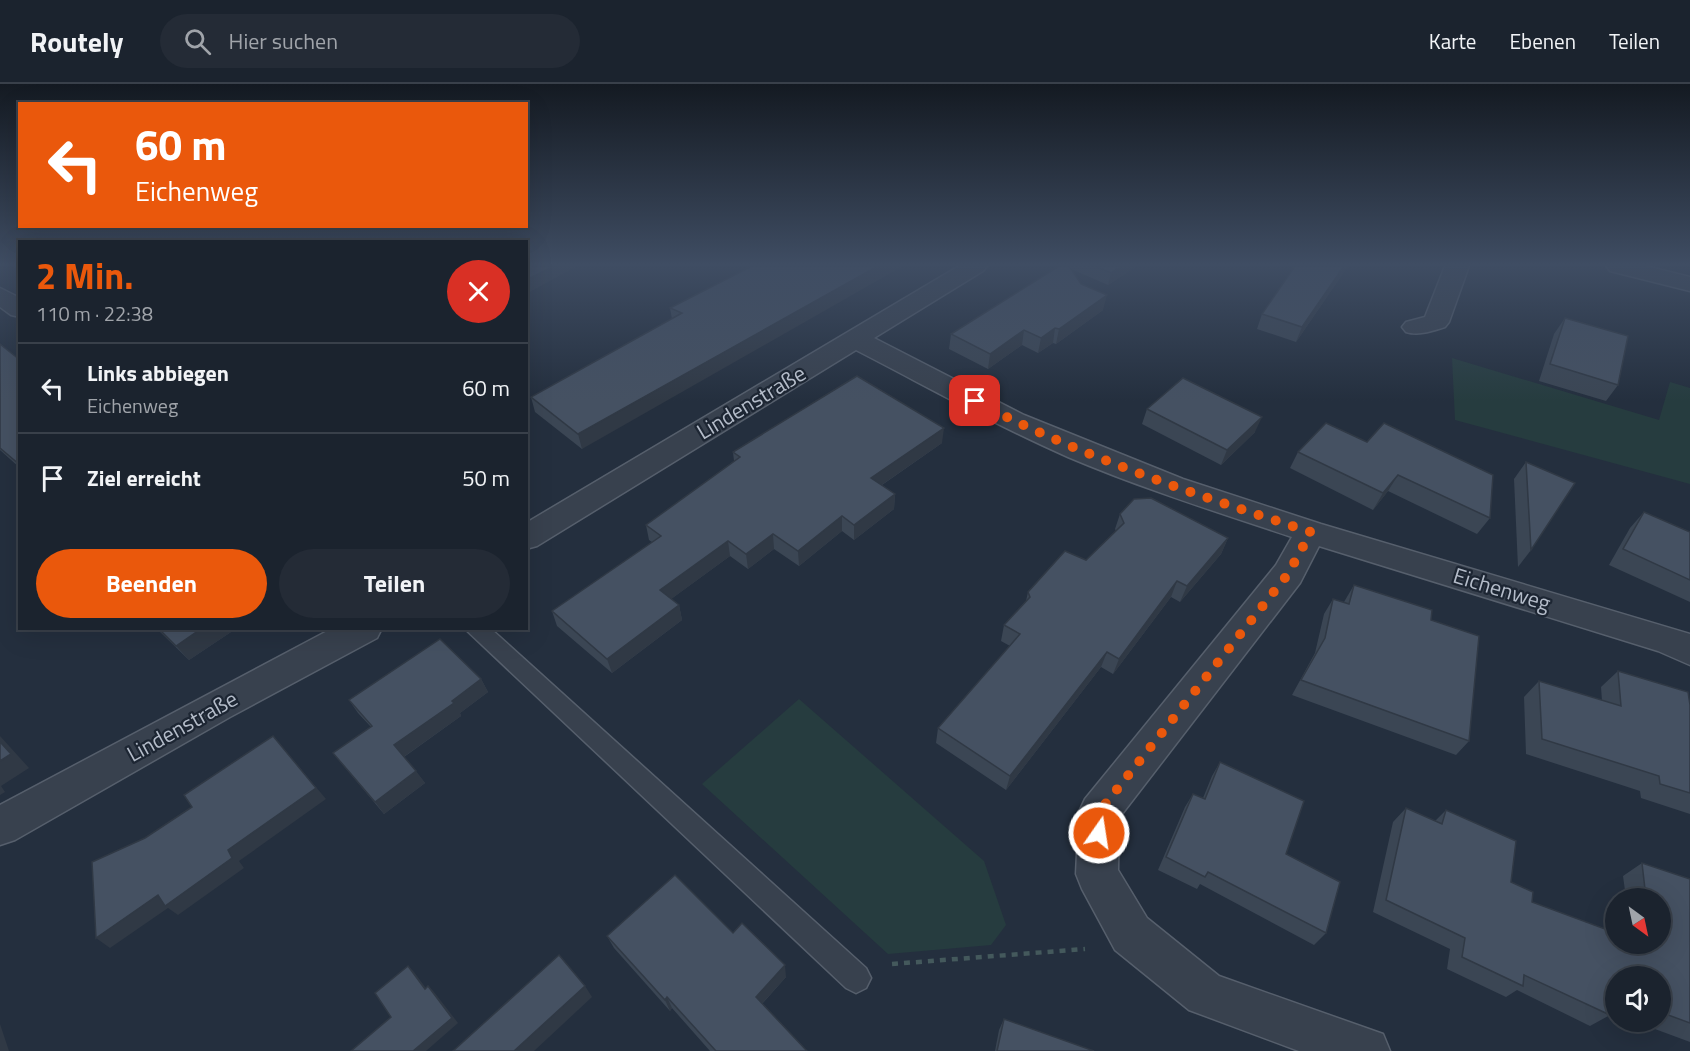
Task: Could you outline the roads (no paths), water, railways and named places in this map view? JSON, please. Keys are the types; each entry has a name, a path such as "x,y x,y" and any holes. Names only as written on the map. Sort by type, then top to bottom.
{"street":[{"name":"Lindenstraße","path":"528,537 901,311"},
{"path":"1415,327 1436,322 1440,311"},
{"name":"Eichenweg","path":"855,339 1014,422 1172,486 1311,532 1669,640 1690,651"},
{"path":"1311,532 1288,574 1099,812 1098,874 1131,934 1205,994 1366,1051"},
{"name":"Lindenstraße","path":"0,826 216,706 361,630"}],"lane":[{"path":"478,630 856,978"}]}
